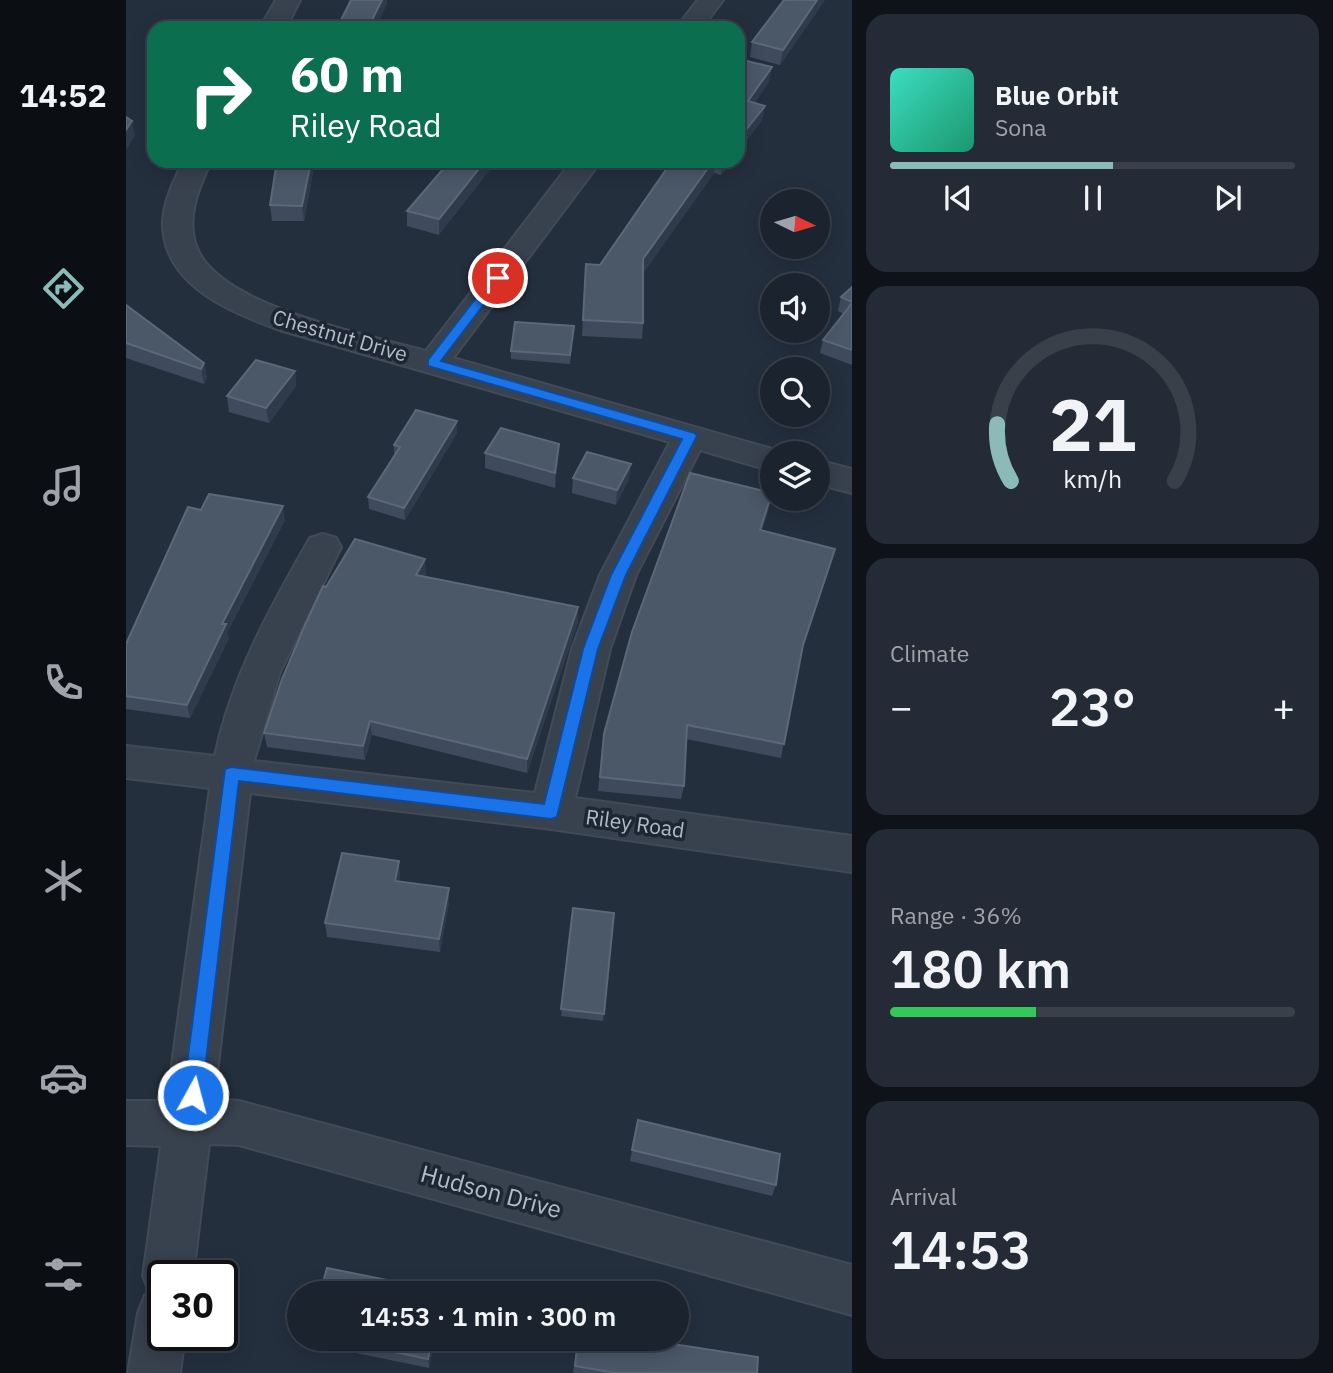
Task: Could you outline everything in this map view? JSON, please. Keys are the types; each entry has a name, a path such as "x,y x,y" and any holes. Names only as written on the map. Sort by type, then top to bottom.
{"street":[{"path":"277,21 288,0"},
{"path":"694,21 711,0"},
{"name":"Chestnut Drive","path":"193,168 188,177 176,222 182,254 196,272 243,304 272,317 760,456"},
{"path":"433,363 582,168"},
{"path":"551,812 591,649 618,575 690,436"},
{"path":"830,475 852,481"},
{"path":"170,1260 190,1121 231,774 245,708 267,651 323,547"},
{"name":"Riley Road","path":"126,762 551,812 852,854"},
{"name":"Hudson Drive","path":"126,1124 152,1125 190,1121 239,1124 852,1290"},
{"path":"154,1373 157,1351"}],"building":[{"path":"351,0 382,0 372,21 340,21"},
{"path":"784,0 817,0 783,50 752,42"},
{"path":"745,61 772,67 748,101 765,106 745,131"},
{"path":"126,117 132,121 126,130"},
{"path":"276,168 310,168 302,206 270,205"},
{"path":"444,168 479,168 439,219 407,211"},
{"path":"667,168 708,168 643,259 643,323 583,320 586,264 600,265"},
{"path":"852,287 852,302 841,297"},
{"path":"852,303 852,350 830,342 830,331"},
{"path":"126,305 204,363 201,369 126,343"},
{"path":"515,322 574,326 570,355 511,351"},
{"path":"256,360 295,371 266,408 227,396"},
{"path":"416,410 457,421 404,508 368,497 400,447 394,445"},
{"path":"501,428 559,444 555,473 485,453"},
{"path":"587,452 631,464 617,490 573,478"},
{"path":"690,473 760,490 760,511 766,511 760,530 835,549 803,645 784,744 687,725 684,786 600,777 604,734 632,632"},
{"path":"209,494 283,506 222,624 226,624 187,705 126,696 126,644 188,507 201,510"},
{"path":"355,539 425,559 416,575 578,607 527,759 370,721 363,746 264,733 282,679 323,586 326,587"},
{"path":"342,853 399,861 395,881 449,888 439,939 325,923"},
{"path":"573,908 614,913 604,1014 561,1009"},
{"path":"638,1120 780,1154 776,1185 632,1150"},
{"path":"327,1268 392,1281 323,1281"},
{"path":"689,1346 758,1357 757,1373 616,1373 575,1366 577,1351 689,1351"},
{"path":"390,1351 430,1351 428,1359"}],"route":[{"path":"193,1095 231,774 551,812 591,649 618,575 690,436 433,363 498,278"}]}
